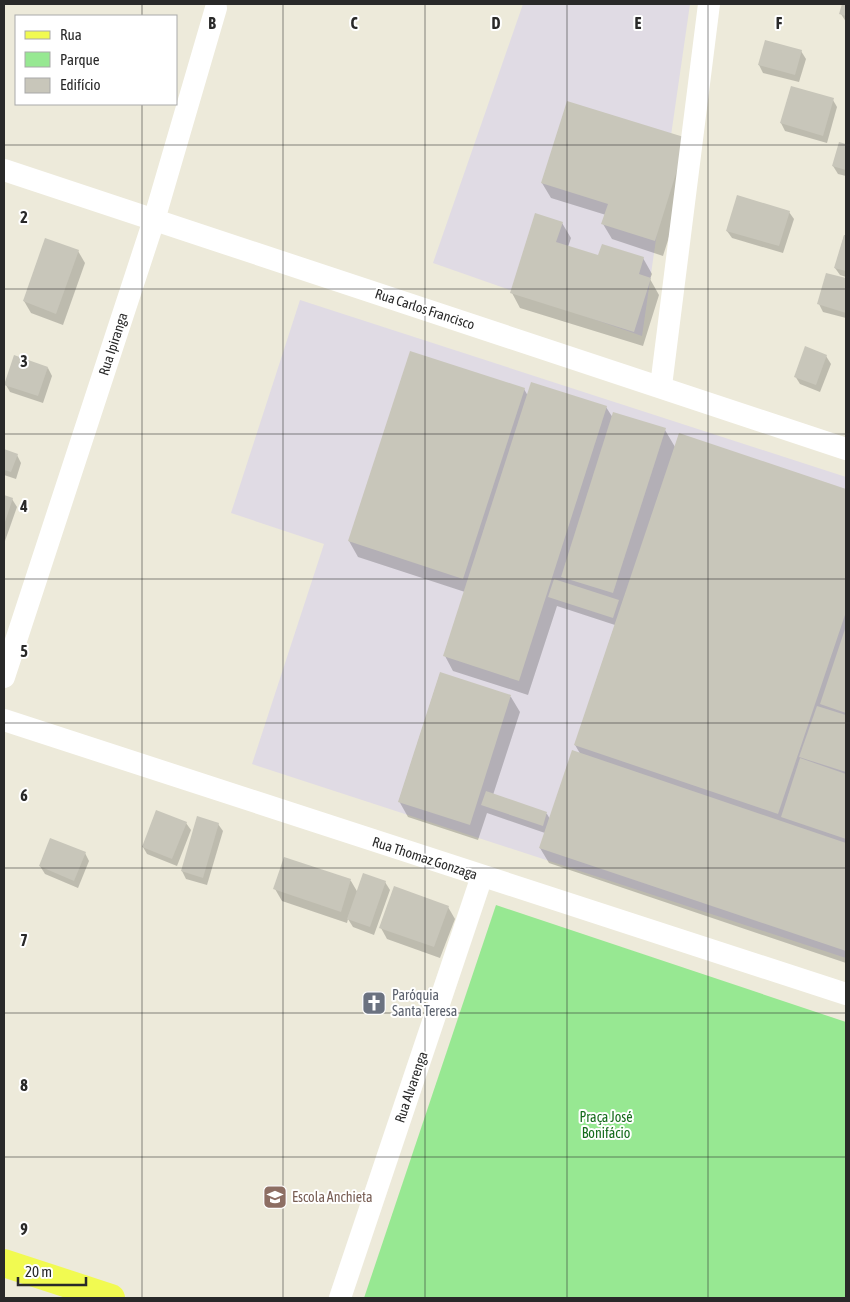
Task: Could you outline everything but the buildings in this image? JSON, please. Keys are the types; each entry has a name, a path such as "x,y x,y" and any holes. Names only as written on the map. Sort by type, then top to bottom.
{"main road":[{"path":"4,1263 111,1298"}],"street":[{"path":"661,386 710,4"},
{"name":"Rua Ipiranga","path":"4,676 154,220 216,8"},
{"name":"Rua Carlos Francisco","path":"4,170 661,386 846,449"},
{"name":"Rua Thomaz Gonzaga","path":"4,720 846,994"},
{"name":"Rua Alvarenga","path":"340,1298 482,876"}],"shaded area":[{"path":"523,4 690,4 642,336 433,263"},
{"path":"300,300 846,477 846,958 252,764 324,544 231,513"}],"green space":[{"name":"Praça José Bonifácio","path":"496,905 846,1022 846,1298 364,1298"}],"place":[{"name":"Paróquia Santa Teresa","path":"374,1003"},
{"name":"Escola Anchieta","path":"275,1197"}]}
